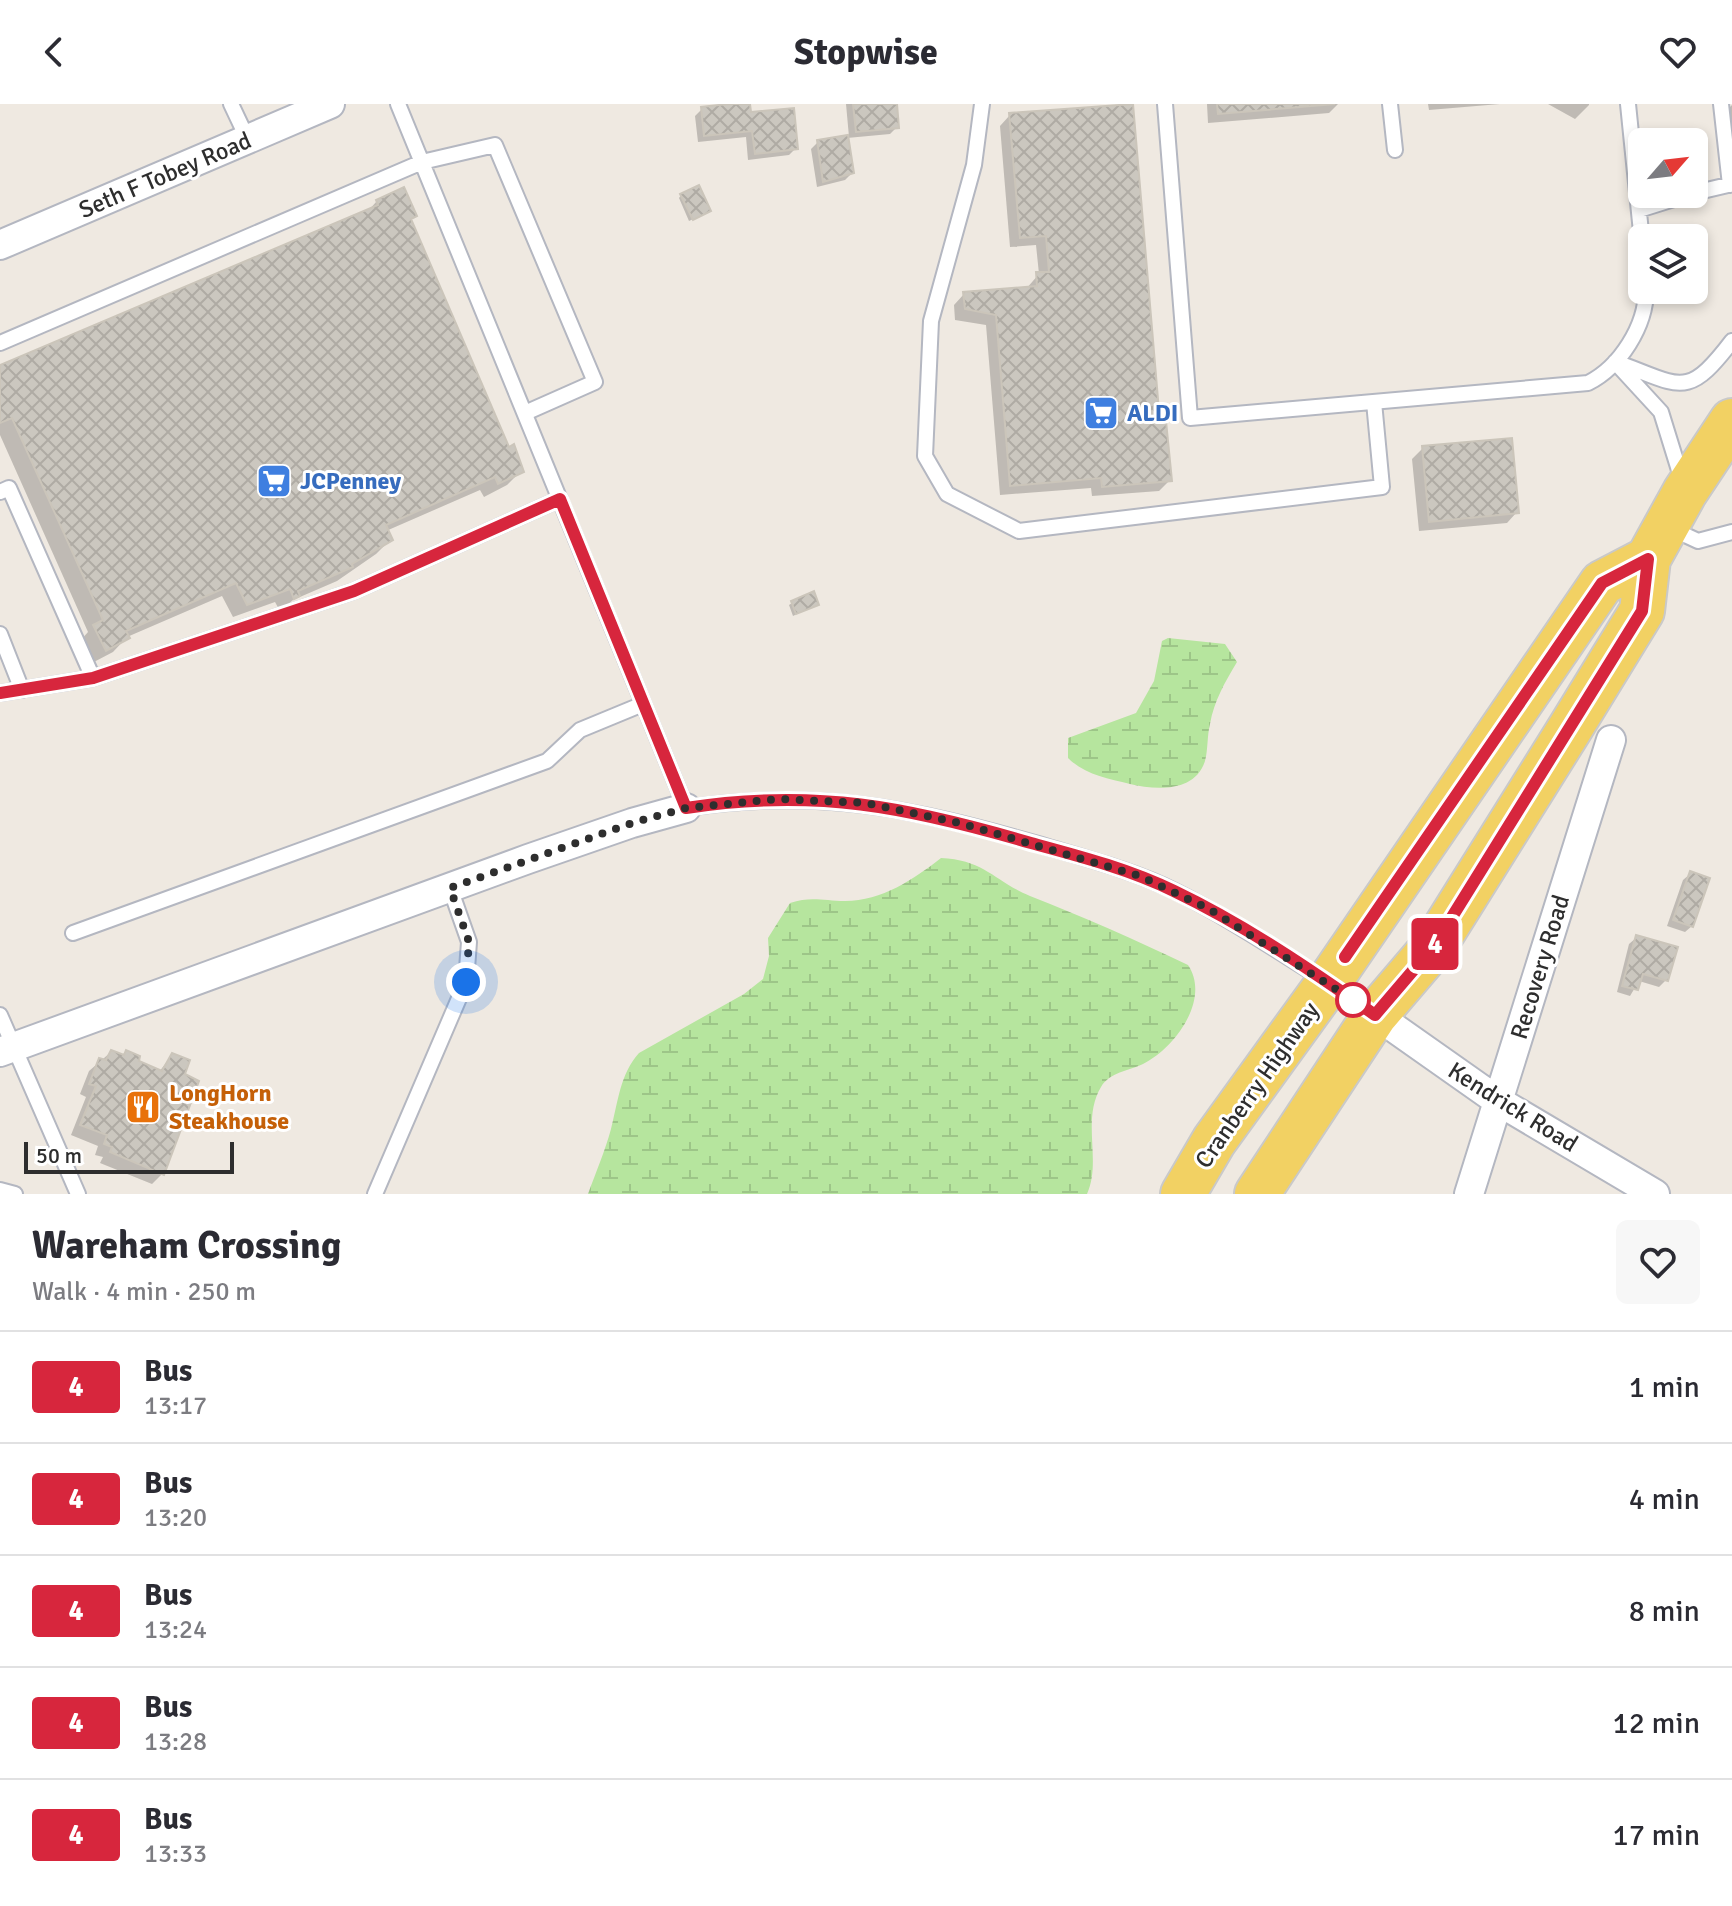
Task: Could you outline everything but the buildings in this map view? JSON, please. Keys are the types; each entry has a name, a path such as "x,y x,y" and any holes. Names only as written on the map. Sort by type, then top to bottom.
{"main road":[{"name":"Cranberry Highway","path":"1183,1194 1214,1141 1329,982 1602,583 1666,526 1732,421"},
{"name":"Cranberry Highway","path":"1257,1194 1375,1015 1434,946 1642,611 1666,526"}],"street":[{"name":"Seth F Tobey Road","path":"0,245 330,104"},
{"name":"Recovery Road","path":"1469,1194 1611,740"},
{"path":"7,1049 632,823 686,808"},
{"name":"Kendrick Road","path":"1329,982 1498,1101 1655,1194"}],"lane":[{"path":"231,104 248,140"},
{"path":"398,104 686,808 761,800 834,799 901,808 972,826 1151,880 1209,909 1329,982"},
{"path":"982,104 974,165 931,321 925,456 947,494 1019,531 1382,487 1374,402"},
{"path":"1165,104 1190,418 1579,385 1603,374 1615,362 1640,323 1643,304"},
{"path":"1390,104 1395,150"},
{"path":"1628,104 1640,224"},
{"path":"1708,189 1731,184 1721,104"},
{"path":"0,343 422,162 495,145 595,382 525,413"},
{"path":"1639,210 1645,208"},
{"path":"1615,362 1673,384 1688,384 1705,375 1732,341"},
{"path":"1615,362 1661,412 1666,526 1698,541 1732,532"},
{"path":"0,492 9,488 93,678"},
{"path":"0,693 93,678 354,591 560,499"},
{"path":"0,634 22,690"},
{"path":"73,933 547,761 580,730 643,704"},
{"path":"375,1194 466,982 469,942 450,888"},
{"path":"0,1015 7,1049 78,1194"},
{"path":"0,1190 15,1194"}],"green space":[{"path":"1168,638 1225,644 1237,662 1214,707 1206,757 1200,771 1183,784 1162,788 1105,778 1075,764 1068,758 1068,738 1136,713 1154,681 1162,641"},
{"path":"941,858 979,867 1030,896 1188,965 1194,978 1192,1007 1167,1047 1143,1064 1114,1075 1101,1087 1092,1113 1093,1168 1087,1194 588,1194 609,1137 624,1079 633,1061 639,1053 744,994 763,979 769,956 768,938 790,903 872,897 909,881"}],"bus line":[{"name":"4","path":"0,693 93,678 354,591 560,499 686,808 726,802 834,799 937,816 1058,850 1140,876 1191,899 1329,982 1375,1015 1434,946 1642,611 1648,559 1602,583 1345,957"}],"place":[{"name":"ALDI","path":"1101,413"},
{"name":"JCPenney","path":"274,481"},
{"name":"LongHorn Steakhouse","path":"143,1107"}],"route":[{"path":"466,982 469,942 450,888 632,823 686,808 726,802 834,799 937,816 1140,876 1209,909 1353,1000"}]}
